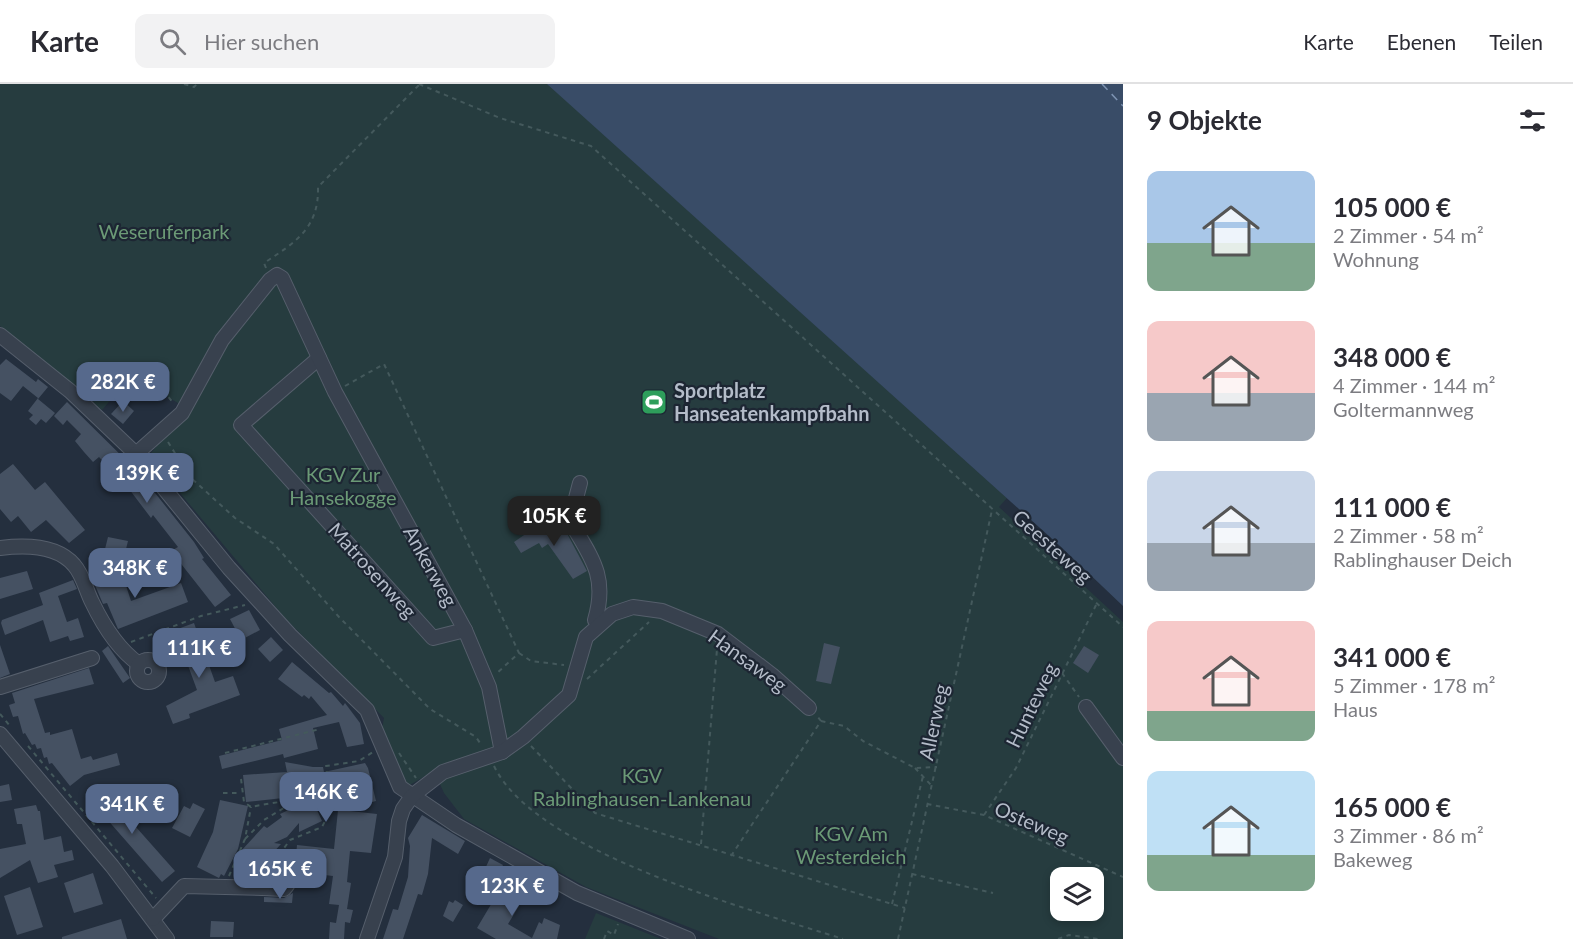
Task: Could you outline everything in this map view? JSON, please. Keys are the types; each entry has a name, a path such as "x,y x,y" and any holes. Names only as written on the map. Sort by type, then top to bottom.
{"street":[{"name":"Ankerweg","path":"270,280 277,275 282,278 335,392 465,630 489,687 495,754"},
{"path":"136,454 182,413 222,340 270,280"},
{"path":"0,335 70,391 136,454 259,601 367,710 378,751 396,781 412,796 456,825 577,892 684,938"},
{"name":"Matrosenweg","path":"319,358 242,425 434,638 465,630"},
{"path":"580,483 570,521 595,563 600,581 601,599 595,620 598,624"},
{"path":"0,548 28,547 63,556 75,566 98,614 121,647 139,664"},
{"name":"Hansaweg","path":"412,796 443,772 495,754 523,737 569,695 586,637 612,614 633,606 662,611 718,634 772,675 809,708"},
{"path":"0,687 92,658"},
{"path":"1086,707 1123,758"},
{"path":"0,734 112,866 167,939"},
{"path":"367,939 395,857 399,821 403,809 412,796"},
{"path":"153,919 184,886 224,887 268,879"}],"path":[{"path":"184,84 195,87 197,84"},
{"path":"270,280 264,263 288,247 311,225 319,207 318,187 419,84"},
{"name":"Geesteweg","path":"419,84 500,118 591,146 1123,627"},
{"path":"335,392 384,364 519,653 531,661 578,665"},
{"path":"156,386 160,386 182,413"},
{"path":"161,432 190,477 235,518 274,544 339,617 430,709 476,737 495,754 508,789 539,815 586,846 673,883 843,939"},
{"name":"Allerweg","path":"898,939 992,510"},
{"path":"121,647 201,616 259,601"},
{"name":"Hunteweg","path":"984,815 1016,768 1097,603"},
{"path":"586,679 662,611"},
{"path":"701,845 718,634"},
{"path":"489,687 493,676 519,653"},
{"path":"1062,673 1086,707"},
{"path":"809,708 821,721 844,726 863,741 915,768 932,786"},
{"path":"731,856 821,721"},
{"path":"225,753 320,729"},
{"path":"523,737 595,813 905,908"},
{"path":"238,856 268,879 275,860 286,843 316,831 325,822 327,817 322,801 329,785 326,766 359,761 378,751 401,755 409,770 424,786"},
{"path":"915,768 937,767"},
{"path":"892,904 923,776"},
{"path":"241,779 244,802 251,807 293,802 305,798 322,801"},
{"path":"223,793 242,793"},
{"path":"245,839 264,820 293,802"},
{"name":"Osteweg","path":"927,804 984,815 1123,877"},
{"path":"224,887 245,839 251,807"},
{"path":"912,874 993,892"},
{"path":"604,939 607,932 614,934 618,924"},
{"path":"1058,939 1069,935 1098,939"}],"green space":[{"path":"0,84 548,84 1007,498 999,507 1123,622 1123,939 719,939 586,887 464,819 444,793 434,771 408,786 403,781 382,729 384,718 284,617 149,456 186,408 132,375 102,410 0,326"},
{"path":"596,913 661,939 585,939"}],"water":[{"path":"547,84 1123,84 1123,606 1060,546"}],"building":[{"path":"6,359 36,382 38,379 48,387 38,399 55,413 46,423 41,419 36,425 29,419 33,415 28,411 38,398 23,386 11,401 0,393 0,365"},
{"path":"123,401 134,411 123,424 111,414"},
{"path":"67,402 140,474 194,542 204,558 202,559 231,595 215,607 171,551 178,547 153,515 151,518 126,485 99,457 93,462 75,441 81,434 67,420 63,425 54,416"},
{"path":"13,464 35,490 45,482 85,530 69,543 46,520 31,532 18,516 11,522 0,509 0,474"},
{"path":"543,522 549,532 562,524 587,571 573,579 548,544 542,548 539,543 521,553 514,542"},
{"path":"108,537 128,541 123,561 103,557"},
{"path":"120,567 131,601 181,583 188,602 118,629 107,603 103,604 92,578"},
{"path":"27,571 33,589 0,599 0,578"},
{"path":"73,580 77,589 58,596 67,622 78,618 84,637 70,641 68,636 50,642 43,620 5,635 2,620 43,605 39,593"},
{"path":"249,610 260,630 241,640 230,619"},
{"path":"194,623 215,682 233,676 240,695 189,714 190,718 173,724 166,706 197,690 175,630"},
{"path":"271,637 283,650 270,662 258,649"},
{"path":"824,643 840,647 831,684 816,681"},
{"path":"0,645 10,674 0,678"},
{"path":"108,646 130,678 123,683 102,651"},
{"path":"1084,646 1099,655 1088,673 1073,663"},
{"path":"292,662 329,693 331,692 343,706 345,703 360,723 364,744 347,747 339,722 313,728 318,749 284,758 283,754 222,769 219,756 282,740 279,729 327,715 311,696 309,699 304,695 302,697 278,679"},
{"path":"89,668 94,684 34,699 45,733 50,732 50,735 72,729 81,759 91,756 93,760 117,753 120,765 84,775 70,786 52,763 49,764 47,757 44,758 41,748 37,749 25,733 23,734 18,716 13,717 9,705 15,703 12,693"},
{"path":"285,762 323,767 324,772 365,763 368,768 376,801 341,810 377,814 371,853 350,851 347,882 351,883 347,909 353,910 350,923 345,922 344,939 329,939 330,922 336,923 339,905 329,904 333,876 298,872 295,866 297,845 334,849 338,810 336,786 308,792 310,795 246,802 243,775 287,772"},
{"path":"9,784 12,800 0,802 0,786"},
{"path":"108,788 120,802 117,805 120,809 175,871 162,882 91,801"},
{"path":"312,799 322,821 299,832 299,823 287,837 274,843 281,844 261,866 259,863 256,865 241,851 264,826 267,828 282,817 280,814"},
{"path":"220,800 248,806 238,849 224,876 221,874 219,878 197,867 213,832"},
{"path":"193,803 205,809 190,837 172,828 184,806 190,809"},
{"path":"36,805 40,811 44,840 61,836 64,852 72,850 74,860 54,865 58,877 38,883 30,860 0,878 0,849 26,844 22,824 17,824 14,809"},
{"path":"422,815 465,841 458,854 432,838 428,874 422,895 418,894 403,939 383,939 393,909 398,910 408,877 410,846 408,838"},
{"path":"490,858 503,865 498,875 485,869"},
{"path":"93,873 103,904 74,913 64,883"},
{"path":"506,879 528,891 508,924 532,938 539,922 542,924 544,918 560,925 557,939 496,939 477,928"},
{"path":"30,887 43,927 17,935 4,896"},
{"path":"293,893 292,903 264,902 264,897 284,898"},
{"path":"455,900 463,905 453,922 443,916 449,901 453,903"},
{"path":"121,919 127,939 62,939 62,937"},
{"path":"211,921 234,922 233,937 210,937"}],"ferry route":[{"path":"1102,84 1123,106"}],"place":[{"name":"Sportplatz Hanseatenkampfbahn","path":"654,402"}],"park label":[{"name":"Weseruferpark","path":"164,231"},
{"name":"KGV Zur Hansekogge","path":"343,486"},
{"name":"KGV Rablinghausen-Lankenau","path":"642,786"},
{"name":"KGV Am Westerdeich","path":"851,844"}]}
